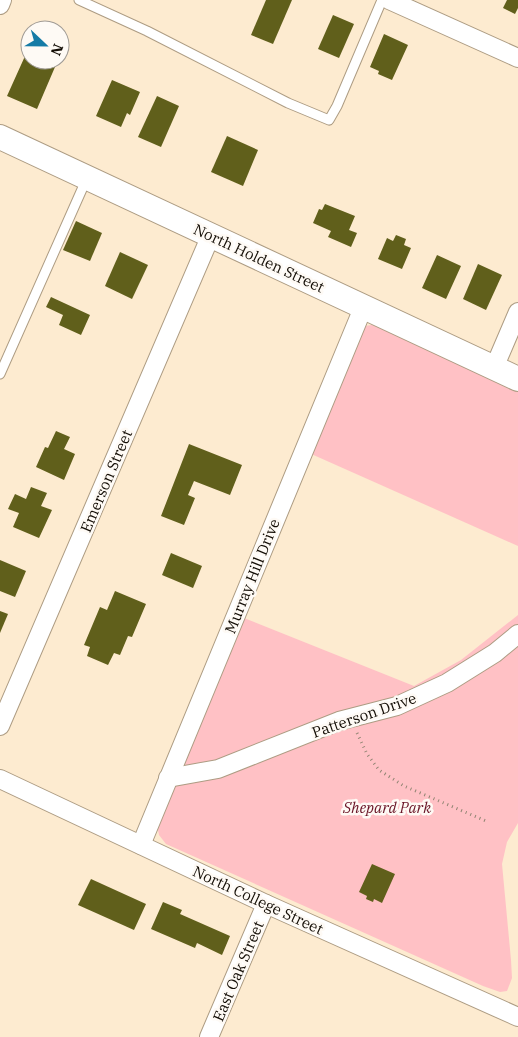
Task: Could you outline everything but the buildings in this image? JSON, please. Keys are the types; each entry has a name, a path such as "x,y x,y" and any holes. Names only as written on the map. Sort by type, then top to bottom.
{"main road":[{"name":"North Holden Street","path":"0,138 518,379"}],"street":[{"path":"0,5 2,0"},
{"path":"389,0 518,58"},
{"name":"Emerson Street","path":"0,726 212,236"},
{"name":"Murray Hill Drive","path":"141,845 363,308"},
{"path":"494,368 518,312"},
{"name":"Patterson Drive","path":"168,778 218,769 339,720 397,706 447,683 495,653 518,634"},
{"name":"North College Street","path":"0,779 266,904 518,1017"},
{"name":"East Oak Street","path":"209,1037 266,904"}],"lane":[{"path":"79,0 288,103 329,120 337,106 382,0"},
{"path":"0,374 87,178"}],"path":[{"path":"354,726 367,754 378,770 404,786 486,822"}],"green space":[{"path":"372,325 518,389 518,546 309,453 364,326"},
{"name":"Shepard Park","path":"518,615 518,823 507,842 502,864 512,978 507,991 500,992 483,986 166,844 159,835 157,825 244,618 414,686 461,660"}]}
